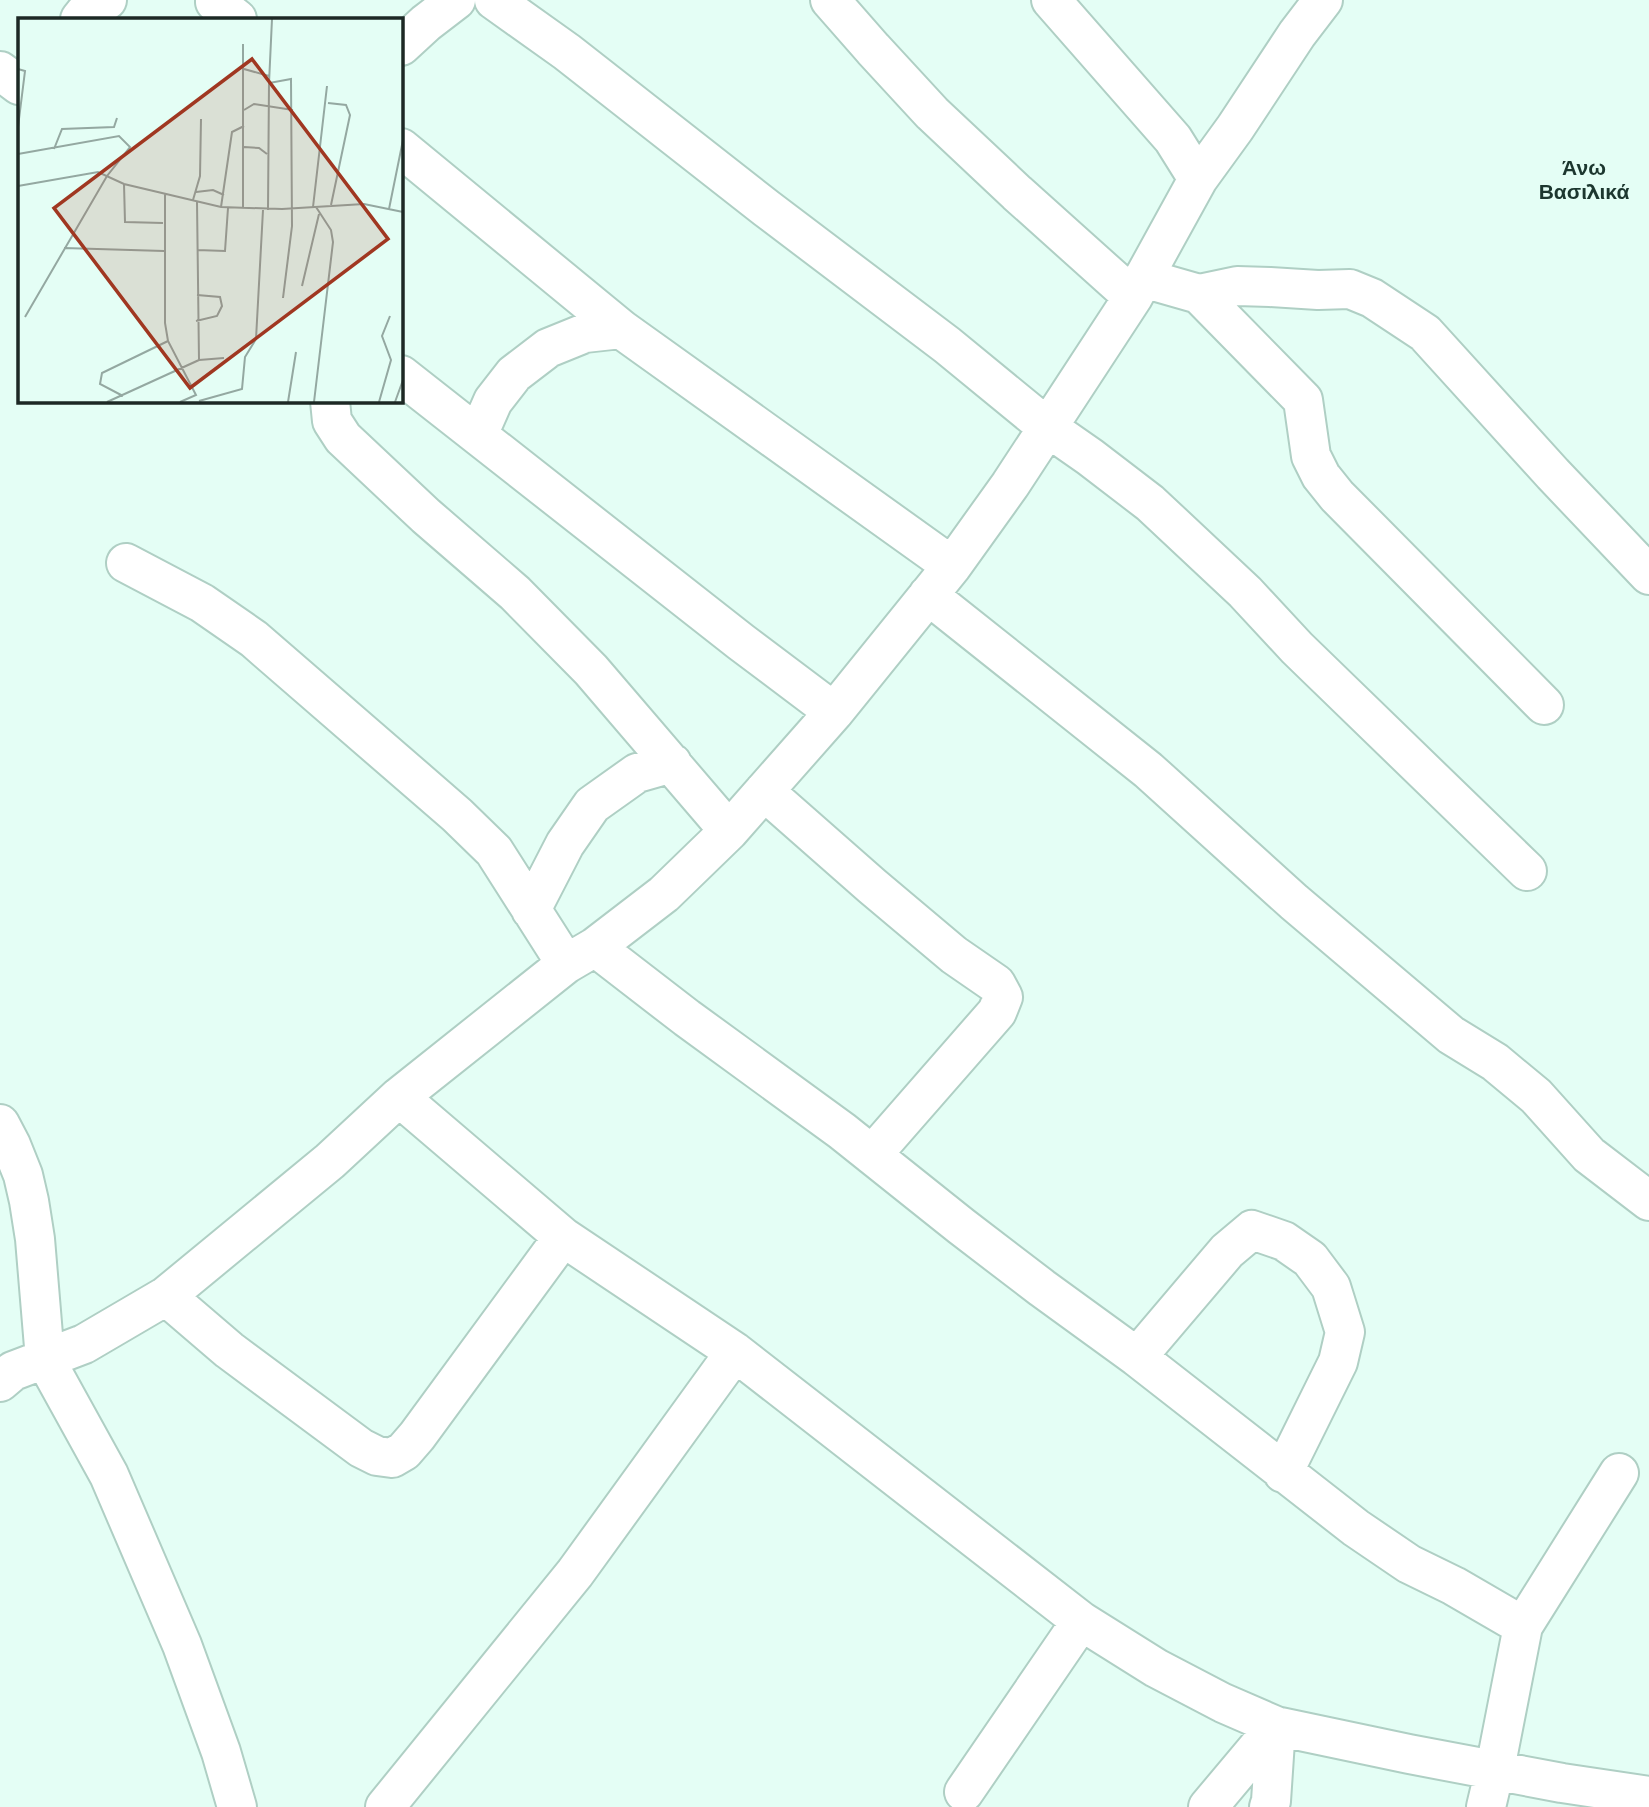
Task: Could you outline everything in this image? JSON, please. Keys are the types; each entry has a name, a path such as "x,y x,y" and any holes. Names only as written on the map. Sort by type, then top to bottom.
{"street":[{"path":"81,18 107,0"},
{"path":"402,45 456,0"},
{"path":"494,0 567,52 947,345 1047,427 1150,503 1245,592 1297,648 1527,870"},
{"path":"830,0 932,113 1017,193 1138,287 1199,294 1237,286 1350,289 1372,298 1425,333 1649,575"},
{"path":"1051,0 1173,139 1198,179"},
{"path":"0,1382 13,1371 84,1344 166,1296 330,1161 399,1097 664,894 729,831 834,712 952,566 1010,485 1138,287 1198,179 1323,0"},
{"path":"0,71 18,84"},
{"path":"402,149 621,329 952,566"},
{"path":"1199,294 1303,400 1311,456 1321,476 1337,496 1544,705"},
{"path":"478,436 493,401 513,374 548,348 585,333 621,329"},
{"path":"402,376 730,634 834,712"},
{"path":"330,402 332,421 343,438 426,516 515,593 591,670 729,831"},
{"path":"126,563 202,603 254,639 457,815 494,851 531,910 580,956 687,1018 842,1131 1012,1265 1137,1357 1356,1528 1409,1563 1522,1626"},
{"path":"928,595 1148,770 1294,902 1451,1034 1495,1062 1536,1096 1589,1155 1649,1202"},
{"path":"531,910 565,844 592,805 637,773 672,763"},
{"path":"764,791 954,955 996,984 1003,997 997,1012 872,1155"},
{"path":"399,1097 564,1237 735,1352 1081,1621 1156,1668 1223,1703 1276,1726 1562,1783 1649,1796"},
{"path":"0,1124 23,1175 29,1201 35,1239 44,1359 109,1475 182,1645 221,1752 237,1807"},
{"path":"1137,1357 1227,1251 1252,1230 1284,1241 1310,1259 1331,1287 1345,1332 1338,1362 1283,1473"},
{"path":"166,1296 229,1350 361,1448 377,1456 392,1458 404,1451 417,1436 564,1237"},
{"path":"384,1807 575,1573 735,1352"},
{"path":"1486,1807 1522,1626 1619,1473"},
{"path":"964,1792 1081,1621"},
{"path":"1208,1807 1276,1726"},
{"path":"1269,1807 1276,1726"}],"district":[{"name":"Άνω Βασιλικά","path":"1584,179"}]}
